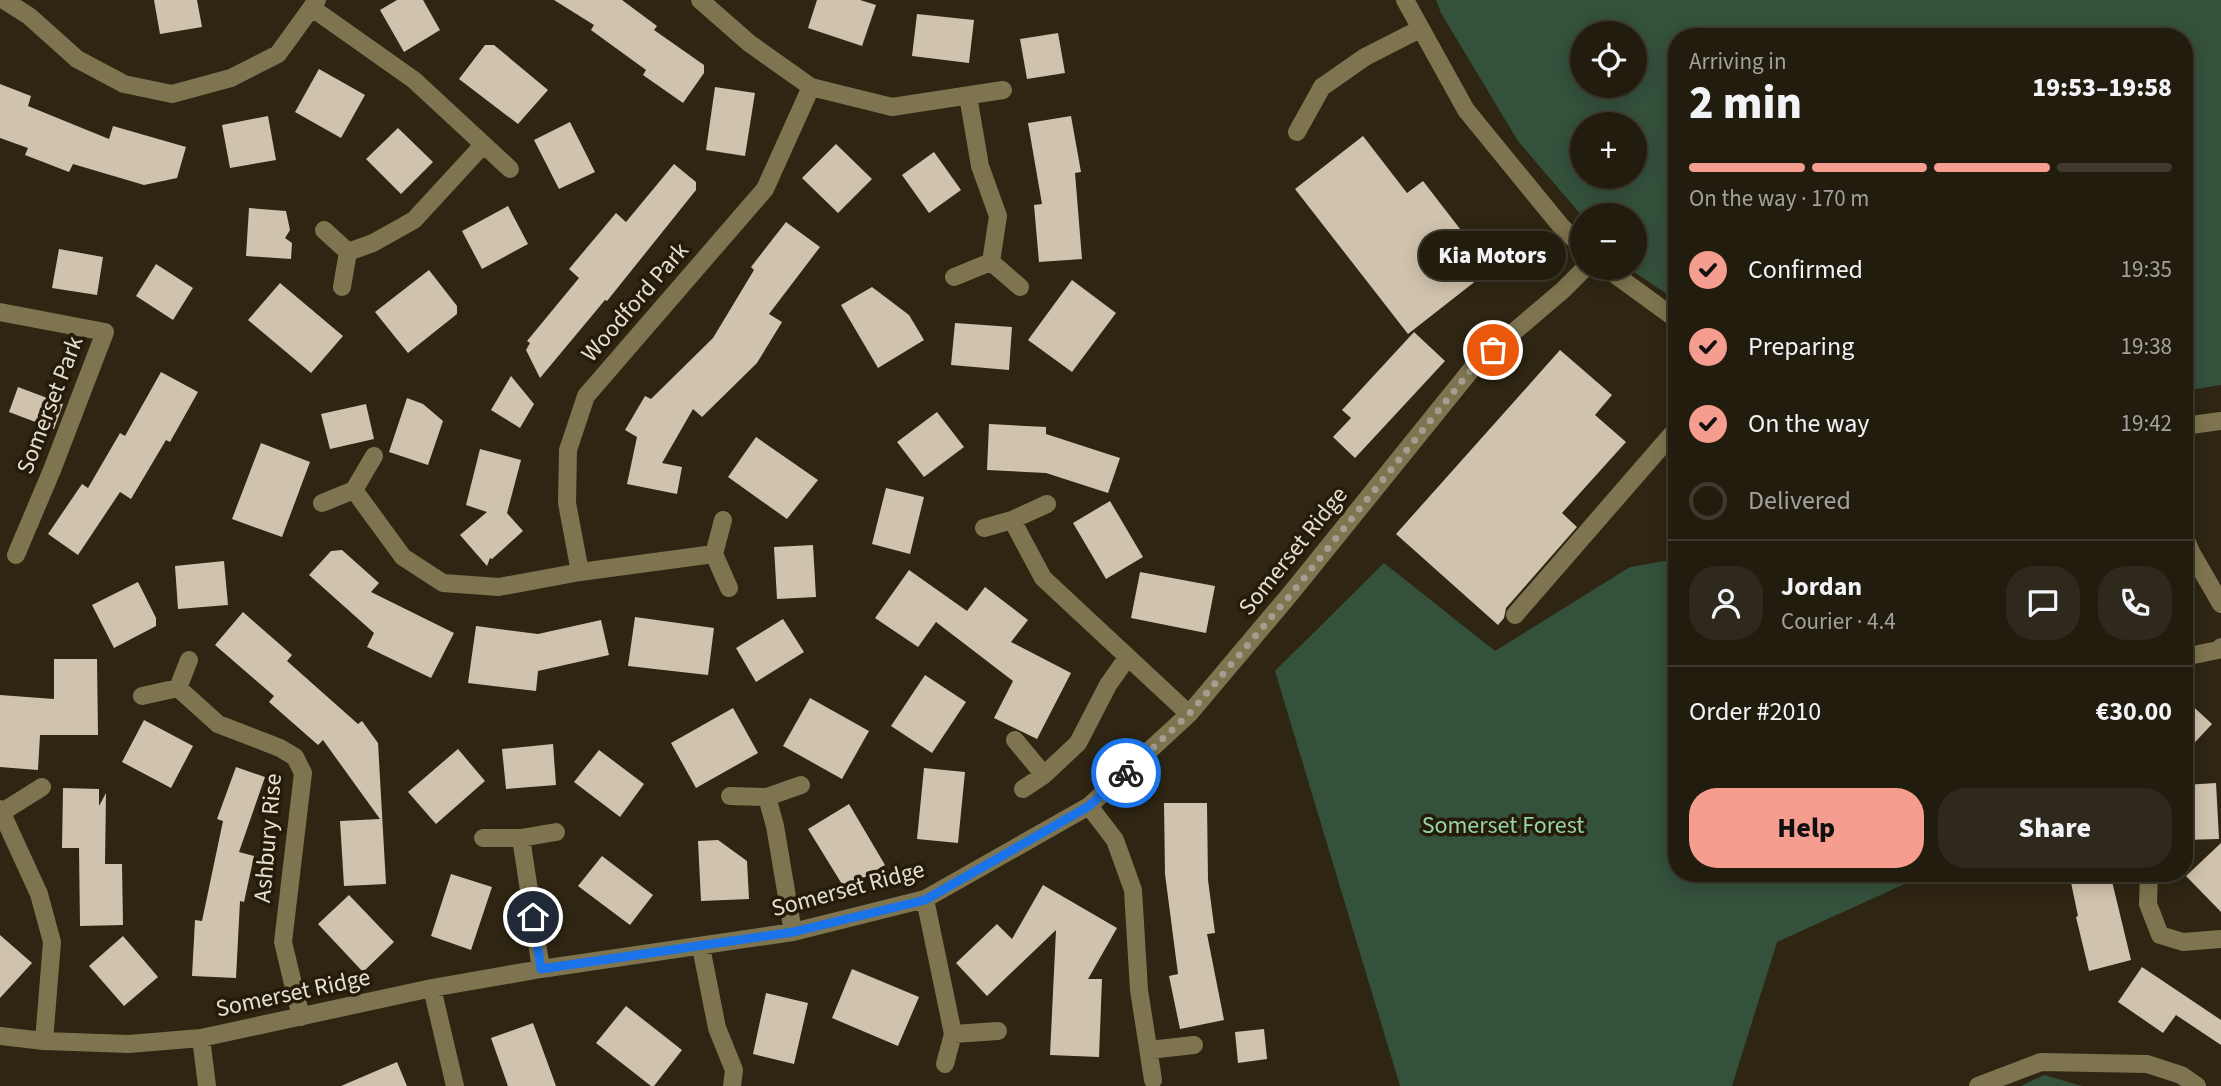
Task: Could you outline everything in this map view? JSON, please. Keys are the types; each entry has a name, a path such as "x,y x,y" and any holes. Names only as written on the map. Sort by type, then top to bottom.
{"street":[{"path":"4,0 29,16 76,59 124,83 172,94 231,78 278,54 314,4 414,80 510,169"},
{"path":"700,0 748,43 811,87 892,107 1003,90"},
{"path":"1405,0 1466,110 1570,235"},
{"path":"1297,132 1322,87 1365,57 1420,29"},
{"name":"Woodford Park","path":"580,572 567,503 568,450 586,396 765,189 811,87"},
{"path":"968,96 980,166 998,216 991,262"},
{"path":"348,252 373,243 414,220 484,145"},
{"path":"324,230 348,252"},
{"path":"342,287 348,252"},
{"path":"954,277 991,262"},
{"path":"991,262 1020,287"},
{"name":"Somerset Ridge","path":"0,1036 44,1041 129,1044 201,1038 432,988 793,932 925,900 1089,806 1189,714 1292,593 1475,365 1573,280"},
{"path":"1622,280 1668,313"},
{"name":"Somerset Park","path":"0,312 105,332 16,555"},
{"path":"2193,425 2221,421"},
{"path":"1515,615 1668,439"},
{"path":"322,503 354,489 374,456"},
{"path":"354,489 403,557 443,583 499,587 580,572 714,554"},
{"path":"984,528 1012,520 1047,504"},
{"path":"723,520 714,554 729,588"},
{"path":"1012,520 1043,578 1189,714"},
{"path":"2193,555 2221,604"},
{"path":"2193,655 2221,647"},
{"path":"1023,789 1044,775 1078,743 1108,685 1126,658"},
{"path":"142,696 178,688 189,660"},
{"name":"Ashbury Rise","path":"178,688 218,724 280,748 295,757 303,774 282,942 301,1017"},
{"path":"1015,740 1044,775"},
{"path":"730,796 767,797 802,785"},
{"path":"42,787 1,811 39,894 52,942 44,1041"},
{"path":"767,797 775,826 793,932"},
{"path":"1089,806 1115,840 1133,890 1139,990 1153,1080"},
{"path":"483,838 521,838 556,832"},
{"path":"521,838 541,969"},
{"path":"2149,882 2148,904 2160,935 2183,942 2221,939"},
{"path":"925,900 953,1034 945,1064"},
{"path":"701,947 717,1028 734,1070 732,1086"},
{"path":"432,988 452,1083 455,1086"},
{"path":"953,1034 998,1031"},
{"path":"201,1038 207,1086"},
{"path":"1149,1049 1194,1045"},
{"path":"1978,1086 2041,1062 2147,1065 2181,1075 2197,1086"}],"green space":[{"path":"1436,0 2221,0 2221,385 2193,390 2193,28 1668,28 1668,295 1646,280 1647,203 1571,203 1518,141 1441,13"},
{"name":"Somerset Forest","path":"1668,560 1668,882 1909,882 1777,942 1732,1086 1400,1086 1275,671 1384,563 1495,651 1630,567"},
{"path":"2044,1075 2082,1086 2021,1086"}],"building":[{"path":"154,0 197,0 202,27 160,34"},
{"path":"397,0 423,0 440,30 404,52 380,10"},
{"path":"554,0 622,0 657,26 654,30 704,65 704,73 683,103 643,75 646,70 591,30 594,25"},
{"path":"817,0 860,0 876,5 862,46 808,28"},
{"path":"917,14 974,20 969,63 912,56"},
{"path":"1058,33 1065,73 1027,79 1020,39"},
{"path":"485,45 494,45 548,90 518,124 459,79"},
{"path":"319,69 365,95 341,138 295,112"},
{"path":"0,84 31,96 28,106 109,139 113,126 186,147 177,178 144,185 73,164 69,172 25,155 28,148 0,138"},
{"path":"715,87 755,93 745,156 706,150"},
{"path":"268,116 276,160 230,168 222,125"},
{"path":"1071,116 1081,172 1075,173 1082,259 1039,262 1034,205 1042,204 1028,123"},
{"path":"570,122 595,172 559,189 534,140"},
{"path":"398,128 433,162 401,194 366,159"},
{"path":"1363,136 1407,193 1423,181 1491,269 1408,334 1295,189"},
{"path":"836,144 872,179 838,213 802,178"},
{"path":"934,152 961,190 929,213 902,175"},
{"path":"674,164 696,182 696,190 607,301 605,300 540,378 526,350 530,343 527,341 579,278 569,269 616,213 626,222"},
{"path":"508,206 528,244 482,269 462,231"},
{"path":"249,208 286,211 290,230 285,238 292,243 291,259 246,256"},
{"path":"786,222 820,247 769,314 782,322 757,363 702,417 693,409 662,463 682,467 677,494 627,484 637,437 625,430 645,396 651,399 713,338 754,270 751,267"},
{"path":"59,249 103,257 97,295 52,288"},
{"path":"156,264 193,288 173,320 136,296"},
{"path":"429,270 457,306 457,314 408,353 375,312"},
{"path":"1072,280 1116,313 1072,372 1028,340"},
{"path":"280,283 343,336 311,373 248,320"},
{"path":"872,287 909,315 924,340 878,368 841,305"},
{"path":"955,323 1012,327 1009,370 951,365"},
{"path":"1414,332 1445,361 1355,458 1333,437 1351,418 1342,410"},
{"path":"1560,350 1612,395 1595,415 1626,442 1562,513 1577,527 1506,608 1504,618 1498,625 1396,534"},
{"path":"161,372 198,392 170,442 166,440 131,499 120,492 78,555 48,534 82,484 88,488 120,433 125,436"},
{"path":"511,376 534,404 520,428 491,410"},
{"path":"18,387 63,404 54,429 9,412"},
{"path":"407,398 423,404 443,421 428,465 389,452"},
{"path":"366,404 374,439 330,449 321,414"},
{"path":"937,412 964,447 924,477 897,442"},
{"path":"989,424 1046,427 1046,434 1120,458 1108,493 1046,473 987,470"},
{"path":"756,437 818,480 787,519 728,477"},
{"path":"261,443 310,462 282,537 232,519"},
{"path":"480,449 521,460 507,513 523,531 490,558 487,566 460,535 487,512 466,505"},
{"path":"886,488 924,497 910,554 872,544"},
{"path":"1110,501 1143,557 1106,579 1073,523"},
{"path":"813,545 816,597 777,599 774,547"},
{"path":"342,550 379,583 371,592 454,633 431,678 367,647 374,633 309,575 331,551"},
{"path":"224,561 228,605 178,609 175,566"},
{"path":"909,570 967,611 985,587 1028,620 1011,642 1071,673 1037,739 994,718 1013,681 936,622 918,647 875,618"},
{"path":"1140,572 1215,586 1206,633 1131,618"},
{"path":"138,582 156,618 156,626 114,648 92,605"},
{"path":"243,612 292,655 287,661 358,724 362,721 378,743 386,884 344,886 340,821 380,819 323,740 318,745 269,702 274,696 215,645"},
{"path":"635,617 714,628 708,675 628,666"},
{"path":"783,619 804,652 756,682 736,648"},
{"path":"601,620 609,655 538,671 536,691 468,683 476,626 538,634"},
{"path":"54,659 97,659 98,735 40,735 38,770 0,767 0,695 54,699"},
{"path":"925,675 966,702 932,753 891,726"},
{"path":"810,698 869,731 842,779 783,746"},
{"path":"2193,706 2212,724 2193,744"},
{"path":"733,708 758,753 696,788 671,743"},
{"path":"144,720 193,746 171,788 122,762"},
{"path":"553,744 556,785 506,789 502,749"},
{"path":"458,749 485,781 436,824 408,792"},
{"path":"599,750 644,784 620,817 574,782"},
{"path":"236,767 265,777 239,852 254,856 244,902 240,901 236,978 192,976 195,920 202,921 223,821 217,819"},
{"path":"924,768 965,772 958,843 917,839"},
{"path":"2216,783 2219,839 2193,840 2193,784"},
{"path":"63,788 99,789 99,806 106,793 105,864 122,864 123,925 80,926 79,848 62,848"},
{"path":"1164,803 1207,803 1208,880 1215,933 1207,934 1224,1020 1180,1029 1169,976 1178,974 1165,874"},
{"path":"849,804 885,865 845,889 808,829"},
{"path":"718,840 747,861 749,899 701,901 698,841"},
{"path":"2221,843 2221,912 2192,882 2193,869"},
{"path":"602,856 653,895 630,925 578,886"},
{"path":"451,874 492,887 471,950 431,936"},
{"path":"2071,882 2112,882 2131,960 2089,971 2076,917 2078,916"},
{"path":"1043,885 1117,928 1088,979 1102,979 1099,1057 1050,1055 1056,930 987,996 956,963 997,924 1012,939"},
{"path":"349,895 394,942 363,972 318,924"},
{"path":"0,935 32,963 0,998"},
{"path":"123,936 158,977 124,1006 89,966"},
{"path":"2142,967 2221,1020 2221,1045 2176,1015 2163,1033 2118,1002"},
{"path":"852,969 919,997 898,1046 832,1018"},
{"path":"766,993 808,1003 794,1064 753,1054"},
{"path":"626,1006 682,1050 654,1086 596,1043"},
{"path":"533,1023 556,1086 508,1086 491,1038"},
{"path":"1264,1029 1267,1059 1238,1063 1235,1032"},
{"path":"397,1062 407,1086 341,1086"}],"way so far":[{"path":"1126,773 1189,714 1292,593 1475,365 1493,350"}],"place":[{"name":"Kia Motors","path":"1493,350"}],"route":[{"path":"533,917 541,969 793,932 925,900 1089,806 1126,773"}]}
